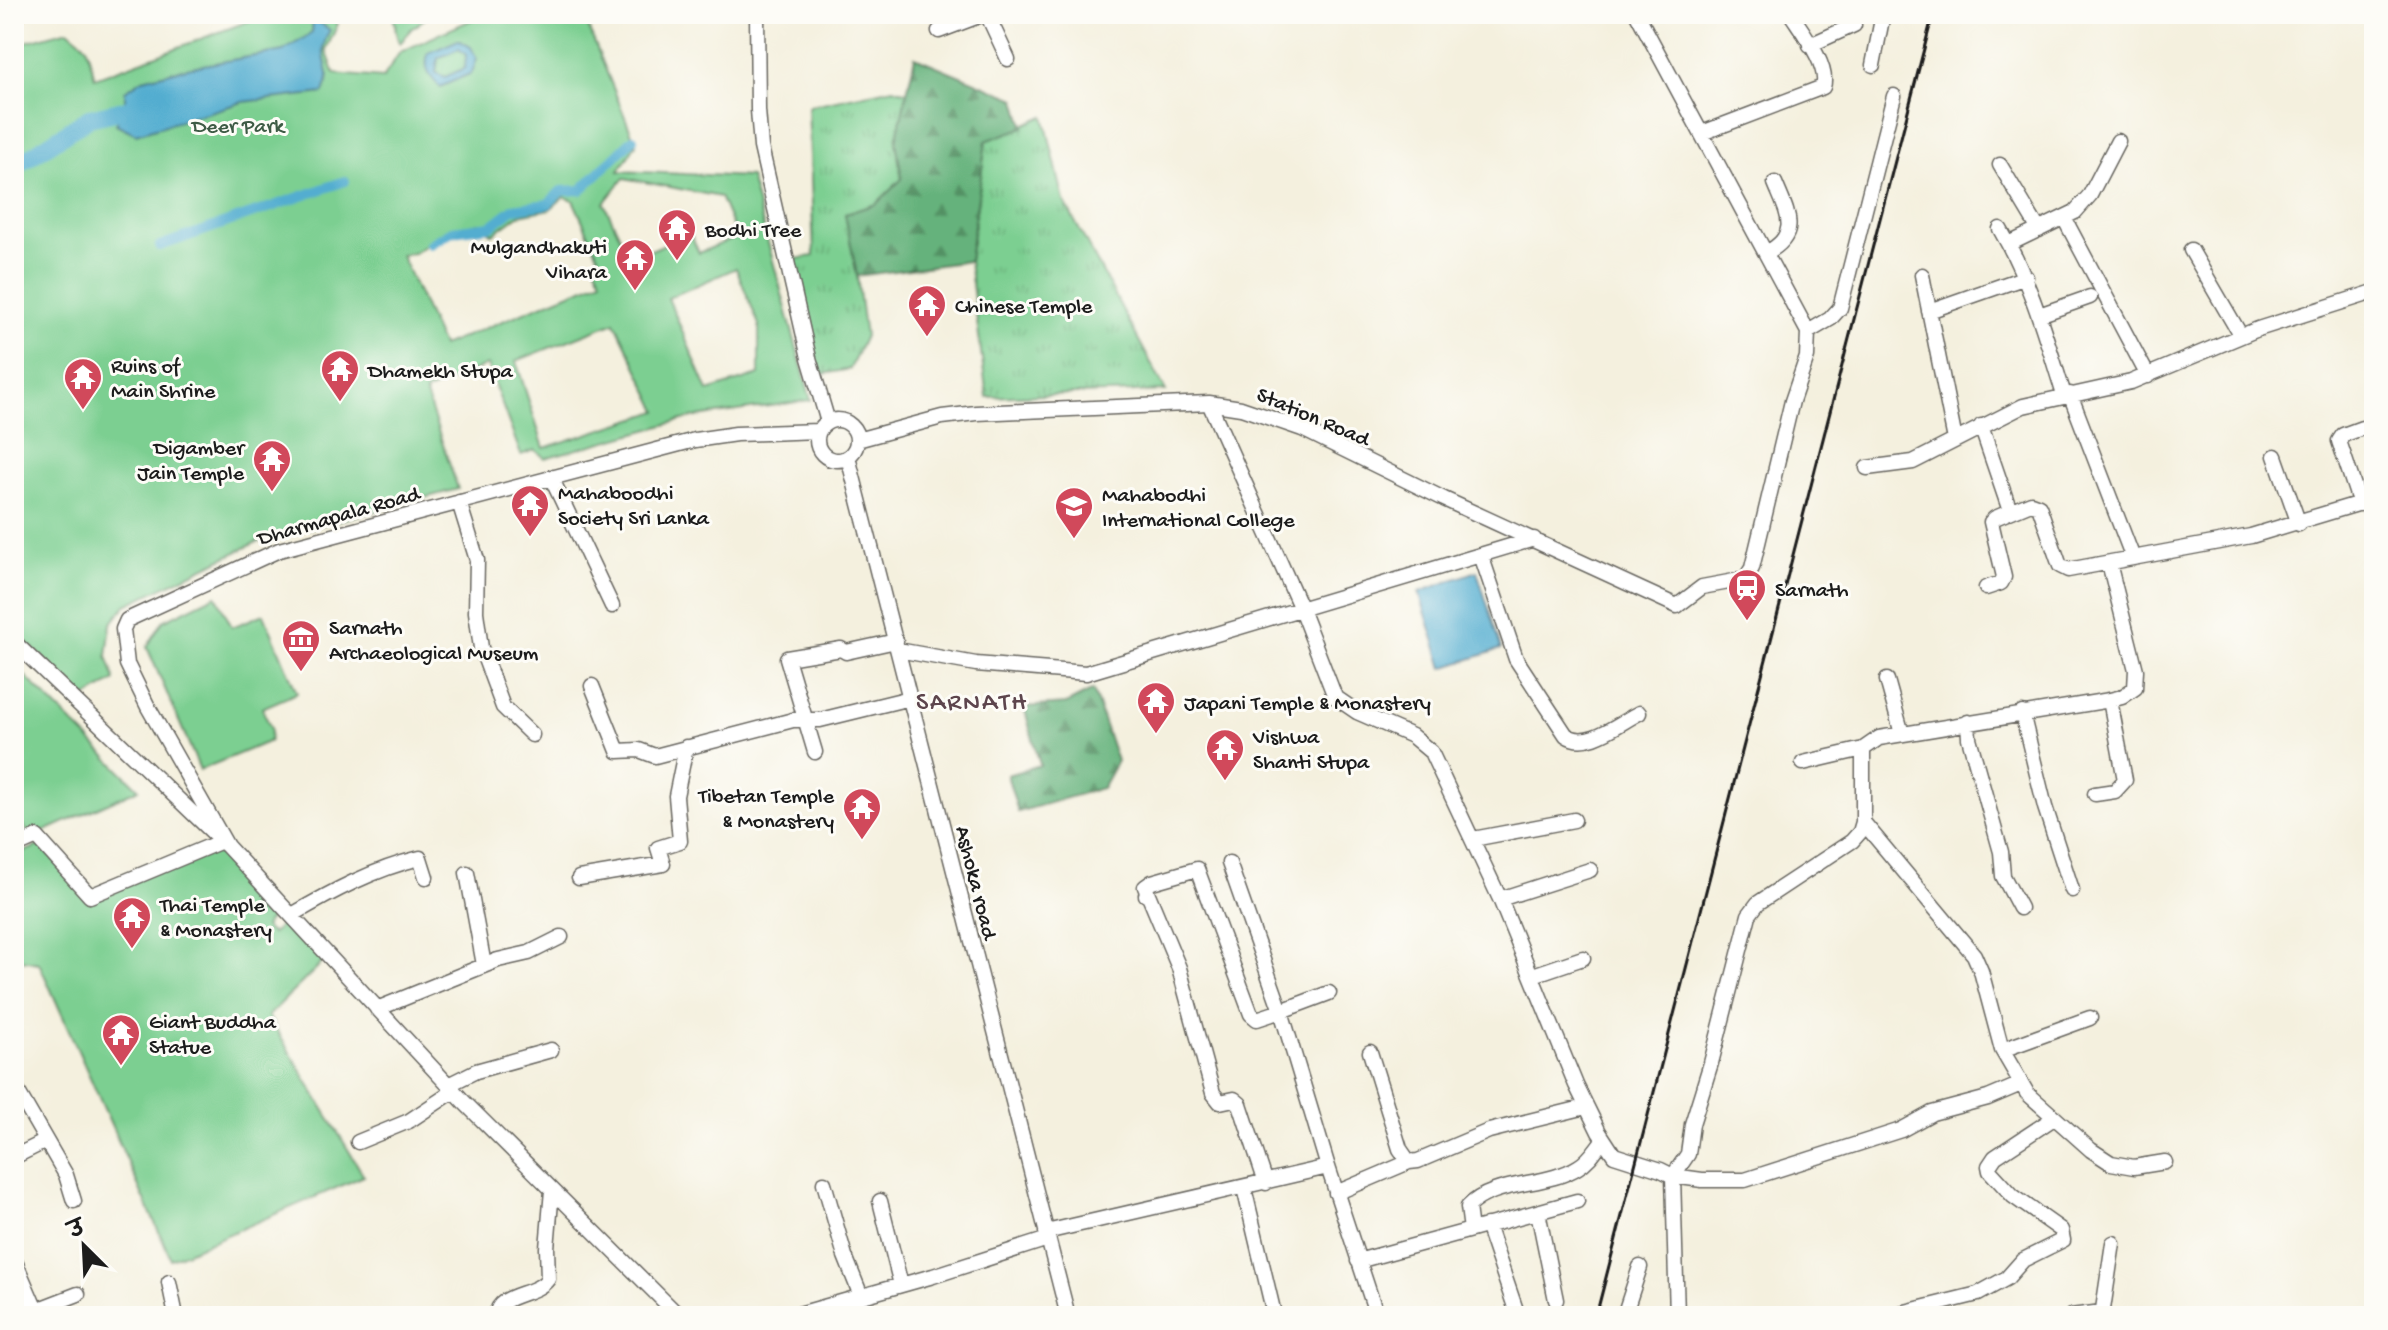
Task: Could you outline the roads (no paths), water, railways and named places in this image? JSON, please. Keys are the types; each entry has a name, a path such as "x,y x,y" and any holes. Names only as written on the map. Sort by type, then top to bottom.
{"street":[{"path":"757,14 761,147 823,426 816,444 823,456 835,461 848,457 853,452 856,433 847,422 834,420 823,426"},
{"path":"939,31 985,14 1008,59"},
{"path":"1637,14 1808,332 1830,319 1840,308 1894,96"},
{"path":"1702,133 1823,87 1825,75 1791,14"},
{"path":"1873,65 1883,14"},
{"path":"1810,45 1854,25"},
{"path":"2009,244 2075,212 2090,195 2118,141"},
{"path":"2000,165 2039,230"},
{"path":"1766,253 1784,242 1789,228 1775,183"},
{"path":"2064,218 2148,376"},
{"path":"2000,229 2026,277 2067,395 2133,558"},
{"path":"2191,250 2241,336"},
{"path":"1922,275 1955,440"},
{"path":"1929,311 2026,277"},
{"path":"1867,468 1913,462 2023,406 2148,376 2241,336 2374,292"},
{"path":"2039,315 2090,297"},
{"name":"Station Road","path":"857,440 942,417 965,414 1209,403 1241,408 1302,429 1444,499 1677,606 1702,587 1745,579 1752,568 1792,401 1807,357 1808,332"},
{"path":"1209,403 1301,609 1335,697 1357,712 1421,742 1438,763 1533,975 1586,1107 1614,1155 1673,1176 1745,1180 1901,1130 1932,1113 1988,1098 2021,1084"},
{"name":"Dharmapala Road","path":"225,844 127,664 123,629 127,620 279,550 713,436 823,426"},
{"path":"1981,426 2010,511"},
{"path":"1986,588 2001,583 2004,577 1991,522 2031,503 2037,504 2060,566 2065,570 2251,536 2367,502 2339,441 2343,435 2362,428"},
{"path":"2275,456 2299,524"},
{"name":"Ashoka road","path":"848,457 1068,1316"},
{"path":"551,477 612,606"},
{"path":"459,502 477,560 476,612 481,648 503,707 532,735"},
{"path":"815,752 787,658 841,649 846,652 897,645 976,664 1086,673 1534,539"},
{"path":"1481,555 1516,659 1566,735 1577,741 1587,740 1639,713"},
{"path":"1803,763 1863,749 1879,738 2110,700 2130,693 2137,680 2109,563"},
{"path":"14,642 225,844 451,1088 679,1316"},
{"path":"1887,680 1902,734"},
{"path":"592,686 618,751 639,750 655,756 806,719 820,720 910,698"},
{"path":"2095,794 2115,791 2125,780 2110,700"},
{"path":"2022,713 2045,807 2072,890"},
{"path":"1968,722 1969,738 2001,852 2003,876 2020,908"},
{"path":"579,878 663,864 658,848 680,841 676,796 686,747"},
{"path":"1677,1316 1673,1176 1688,1154 1692,1124 1753,908 1852,841 1860,832 1863,822 1863,749"},
{"path":"1473,839 1574,820"},
{"path":"1863,822 1974,955 2002,1050 2021,1084 2091,1150 2119,1166 2165,1162"},
{"path":"14,847 37,837 90,896 225,844"},
{"path":"292,915 326,895 399,863 420,858 426,877"},
{"path":"1229,863 1281,1011 1377,1316"},
{"path":"1266,1183 1240,1104 1234,1099 1220,1102 1213,1093 1182,977 1145,887 1152,882 1197,869 1251,1014 1257,1019 1329,993"},
{"path":"1500,899 1590,870"},
{"path":"467,873 484,965"},
{"path":"377,1009 484,965 529,953 561,937"},
{"path":"1533,975 1583,958"},
{"path":"2002,1050 2090,1018"},
{"path":"358,1142 414,1118 476,1071 551,1050"},
{"path":"1370,1052 1400,1149 1409,1162"},
{"path":"14,1085 66,1175 74,1201"},
{"path":"1336,1193 1489,1131 1586,1107"},
{"path":"1901,1313 1978,1294 2007,1278 2023,1260 2063,1240 2061,1230 2013,1196 1989,1166 1995,1157 2054,1118"},
{"path":"1471,1230 1468,1207 1475,1199 1562,1176 1581,1166 1603,1140"},
{"path":"14,1157 46,1141"},
{"path":"792,1316 813,1313 1047,1236 1328,1167"},
{"path":"824,1183 860,1316"},
{"path":"1244,1188 1274,1314"},
{"path":"496,1316 497,1308 503,1301 535,1290 548,1279 552,1190"},
{"path":"880,1201 901,1285"},
{"path":"1358,1261 1577,1201"},
{"path":"1538,1212 1556,1300"},
{"path":"1487,1225 1518,1316"},
{"path":"2071,1316 2102,1314 2113,1243"},
{"path":"14,1259 36,1310"},
{"path":"1624,1316 1640,1267"},
{"path":"169,1282 176,1316"},
{"path":"21,1316 78,1294"}],"water":[{"path":"313,18 330,30 324,46 328,76 324,93 243,102 136,134 116,124 125,109 125,91 143,79 283,51 312,33"},
{"path":"458,40 471,47 477,59 472,73 440,87 428,72 428,53","holes":["459,49 466,55 465,68 445,77 436,73 438,58"]},
{"path":"1477,571 1501,649 1443,668 1419,592"}],"waterway":[{"path":"14,167 89,118 146,105"},
{"path":"430,244 452,231 491,226 513,209 548,204 561,191 581,190 633,139"},
{"path":"160,246 345,181"}],"railway":[{"path":"1596,1316 1933,14"}],"place":[{"name":"Bodhi Tree","path":"677,262"},
{"name":"Mulgandhakuti Vihara","path":"635,292"},
{"name":"Chinese Temple","path":"927,338"},
{"name":"Dhamekh Stupa","path":"340,403"},
{"name":"Ruins of Main Shrine","path":"83,411"},
{"name":"Digamber Jain Temple","path":"272,493"},
{"name":"Mahaboodhi Society Sri Lanka","path":"530,538"},
{"name":"Mahabodhi International College","path":"1074,540"},
{"name":"Sarnath","path":"1747,622"},
{"name":"Sarnath Archaeological Museum","path":"301,673"},
{"name":"Japani Temple & Monastery","path":"1156,735"},
{"name":"Vishwa Shanti Stupa","path":"1225,782"},
{"name":"Tibetan Temple & Monastery","path":"862,841"},
{"name":"Thai Temple & Monastery","path":"132,950"},
{"name":"Giant Buddha Statue","path":"121,1067"}],"district":[{"name":"SARNATH","path":"972,700"}],"park label":[{"name":"Deer Park","path":"238,124"}]}
